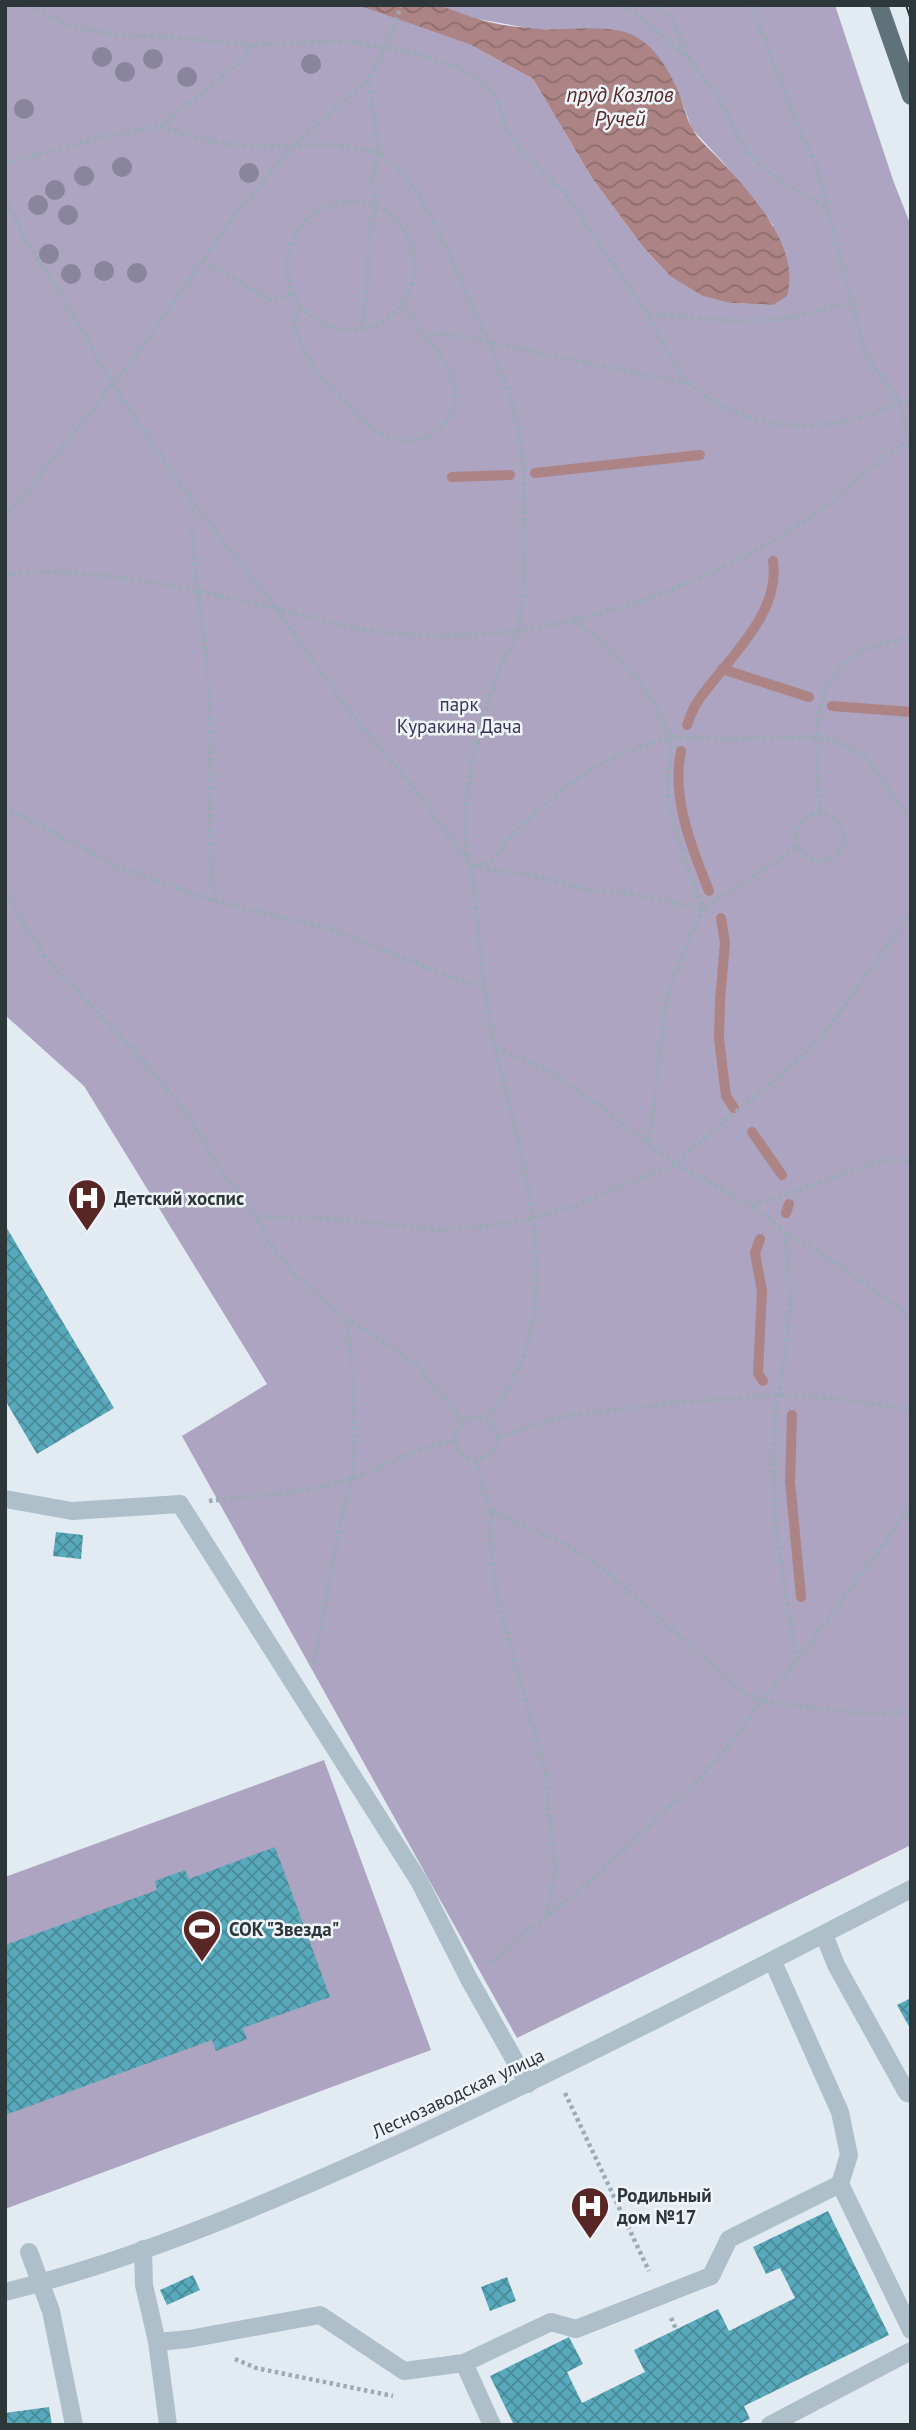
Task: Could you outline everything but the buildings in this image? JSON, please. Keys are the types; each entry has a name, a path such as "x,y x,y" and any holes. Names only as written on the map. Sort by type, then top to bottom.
{"main road":[{"path":"879,5 911,96"}],"street":[{"path":"5,1499 72,1511 180,1504 419,1881 469,1979 528,2084"},
{"name":"Леснозаводская улица","path":"5,2292 41,2283 143,2249 290,2194 528,2084 773,1962 911,1889"},
{"path":"824,1934 836,1965 907,2093 911,2094"},
{"path":"773,1962 840,2112 849,2155 840,2184 911,2330"},
{"path":"157,2342 189,2339 320,2315 404,2371 464,2363 551,2322 576,2329 712,2276 729,2239 840,2184"},
{"path":"143,2249 144,2286 157,2342 168,2425"},
{"path":"29,2252 51,2311 74,2425"},
{"path":"770,2425 911,2351"},
{"path":"464,2363 492,2425"}],"path":[{"path":"30,5 65,24 113,35 252,45 349,41 417,54 458,67 484,83 496,98 505,125 522,150 565,193 648,314 676,367 690,384 732,411 769,423 799,426 838,423 871,415 911,398"},
{"path":"5,519 150,337 246,201 295,145 369,79 394,27 401,5"},
{"path":"622,5 691,61 720,99 741,141 755,160 776,177 827,207"},
{"path":"648,5 666,12 673,20 691,61"},
{"path":"752,5 796,122 816,163 865,353 900,403 911,449"},
{"path":"5,164 106,136 161,126 239,63 252,45"},
{"path":"362,329 368,277 368,243 376,207 372,183 379,153 369,79"},
{"path":"161,126 223,143 249,146 320,143 379,153 400,172 422,200 442,238 489,344 508,391 521,442 524,475 524,582 517,630 493,687 476,740 467,796 467,860"},
{"path":"5,195 24,239 57,288 113,384 191,499 276,608 351,713 417,792 474,873 483,986 495,1047 519,1139 538,1266 533,1325 521,1365 498,1405 486,1418"},
{"path":"357,202 376,207 398,224 412,248 415,266 412,284 404,302 393,315 378,324 362,329 329,327 314,319 301,307 292,293 287,274 287,255 293,237 304,222 320,210 338,203 357,202"},
{"path":"202,260 272,301 292,293"},
{"path":"301,307 293,324 311,363 358,418 395,441 428,436 442,426 455,396 453,379 446,362 424,337 404,302"},
{"path":"648,314 737,321 784,319 850,303"},
{"path":"424,337 445,333 690,384"},
{"path":"5,574 52,572 149,581 359,629 433,636 517,630 575,619 689,583 804,522 848,489 888,453 908,442"},
{"path":"191,499 191,532 211,714 211,873 215,901"},
{"path":"575,619 600,641 650,698 670,737 668,791 672,816 702,909"},
{"path":"820,812 818,712 824,693 836,673 858,653 886,642 911,638"},
{"path":"474,873 477,867 494,859 514,833 543,805 588,771 626,752 670,737 818,737 837,741 867,758 911,818"},
{"path":"5,807 116,866 215,901 330,929 454,978 483,986"},
{"path":"820,812 830,814 843,827 844,846 830,860 811,860 803,855 798,847 796,837 803,820 820,812"},
{"path":"649,1144 666,1002 675,972 702,909 798,847"},
{"path":"467,860 477,867 544,878 586,890 628,892 702,909"},
{"path":"5,888 20,919 49,962 162,1081 184,1110 290,1271 346,1319 417,1365 462,1420"},
{"path":"256,1217 338,1219 439,1230 485,1226 532,1219 576,1205 676,1164 719,1125 788,1070 825,1033 911,913"},
{"path":"495,1047 546,1069 595,1102 676,1164 752,1206 785,1232 844,1268 911,1319"},
{"path":"752,1206 883,1160 906,1161 911,1164"},
{"path":"785,1232 790,1279 789,1317 777,1395 773,1465 782,1567 797,1661"},
{"path":"307,1706 327,1589 352,1478 355,1438 351,1354 346,1319"},
{"path":"498,1437 564,1416 672,1403 777,1395 833,1398 911,1409"},
{"path":"474,1416 486,1418 494,1426 498,1437 495,1448 487,1457 475,1460 461,1454 454,1441 455,1430 462,1420 474,1416"},
{"path":"180,1504 313,1489 352,1478 432,1444 454,1441"},
{"path":"475,1460 491,1511 490,1541 497,1597 547,1777 556,1870 546,1918"},
{"path":"469,1979 604,1868 700,1778 737,1736 761,1701 797,1661 911,1506"},
{"path":"491,1511 561,1542 594,1562 746,1694 761,1701 865,1714 911,1712"},
{"path":"564,2092 661,2296"},
{"path":"232,2357 256,2368 391,2396"}],"green space":[{"name":"парк Куракина Дача","path":"5,5 835,5 911,226 911,1845 517,2038 182,1436 267,1384 84,1086 5,1015","holes":["478,19 533,29 602,29 625,33 642,41 677,88 692,129 721,160 773,225 773,305 730,303 670,276 643,247 592,178 533,79 469,44"]},
{"name":"СОК \"Звезда\"","path":"324,1760 431,2050 5,2209 5,1877"}],"water":[{"name":"пруд Козлов Ручей","path":"358,5 427,5 447,8 503,25 542,29 613,30 625,32 643,41 657,54 668,71 688,119 701,141 746,189 770,222 787,258 787,296 773,305 730,303 703,296 670,276 643,247 592,178 533,79 469,44"}],"waterway":[{"path":"535,473 700,455"},
{"path":"452,477 510,475"},
{"path":"687,725 698,701 760,618 769,600 773,561"},
{"path":"722,669 809,697"},
{"path":"832,706 911,712"},
{"path":"681,751 681,804 690,840 709,891"},
{"path":"721,918 725,943 719,1039 726,1096 734,1108"},
{"path":"752,1132 782,1175"},
{"path":"786,1213 789,1204"},
{"path":"760,1239 755,1253 762,1291 758,1373 763,1381"},
{"path":"792,1415 790,1481 801,1597"}],"tram line":[{"path":"906,5 911,20"}],"place":[{"name":"Детский хоспис","path":"87,1232"},
{"name":"СОК \"Звезда\"","path":"202,1963"},
{"name":"Родильный дом №17","path":"590,2240"}]}
